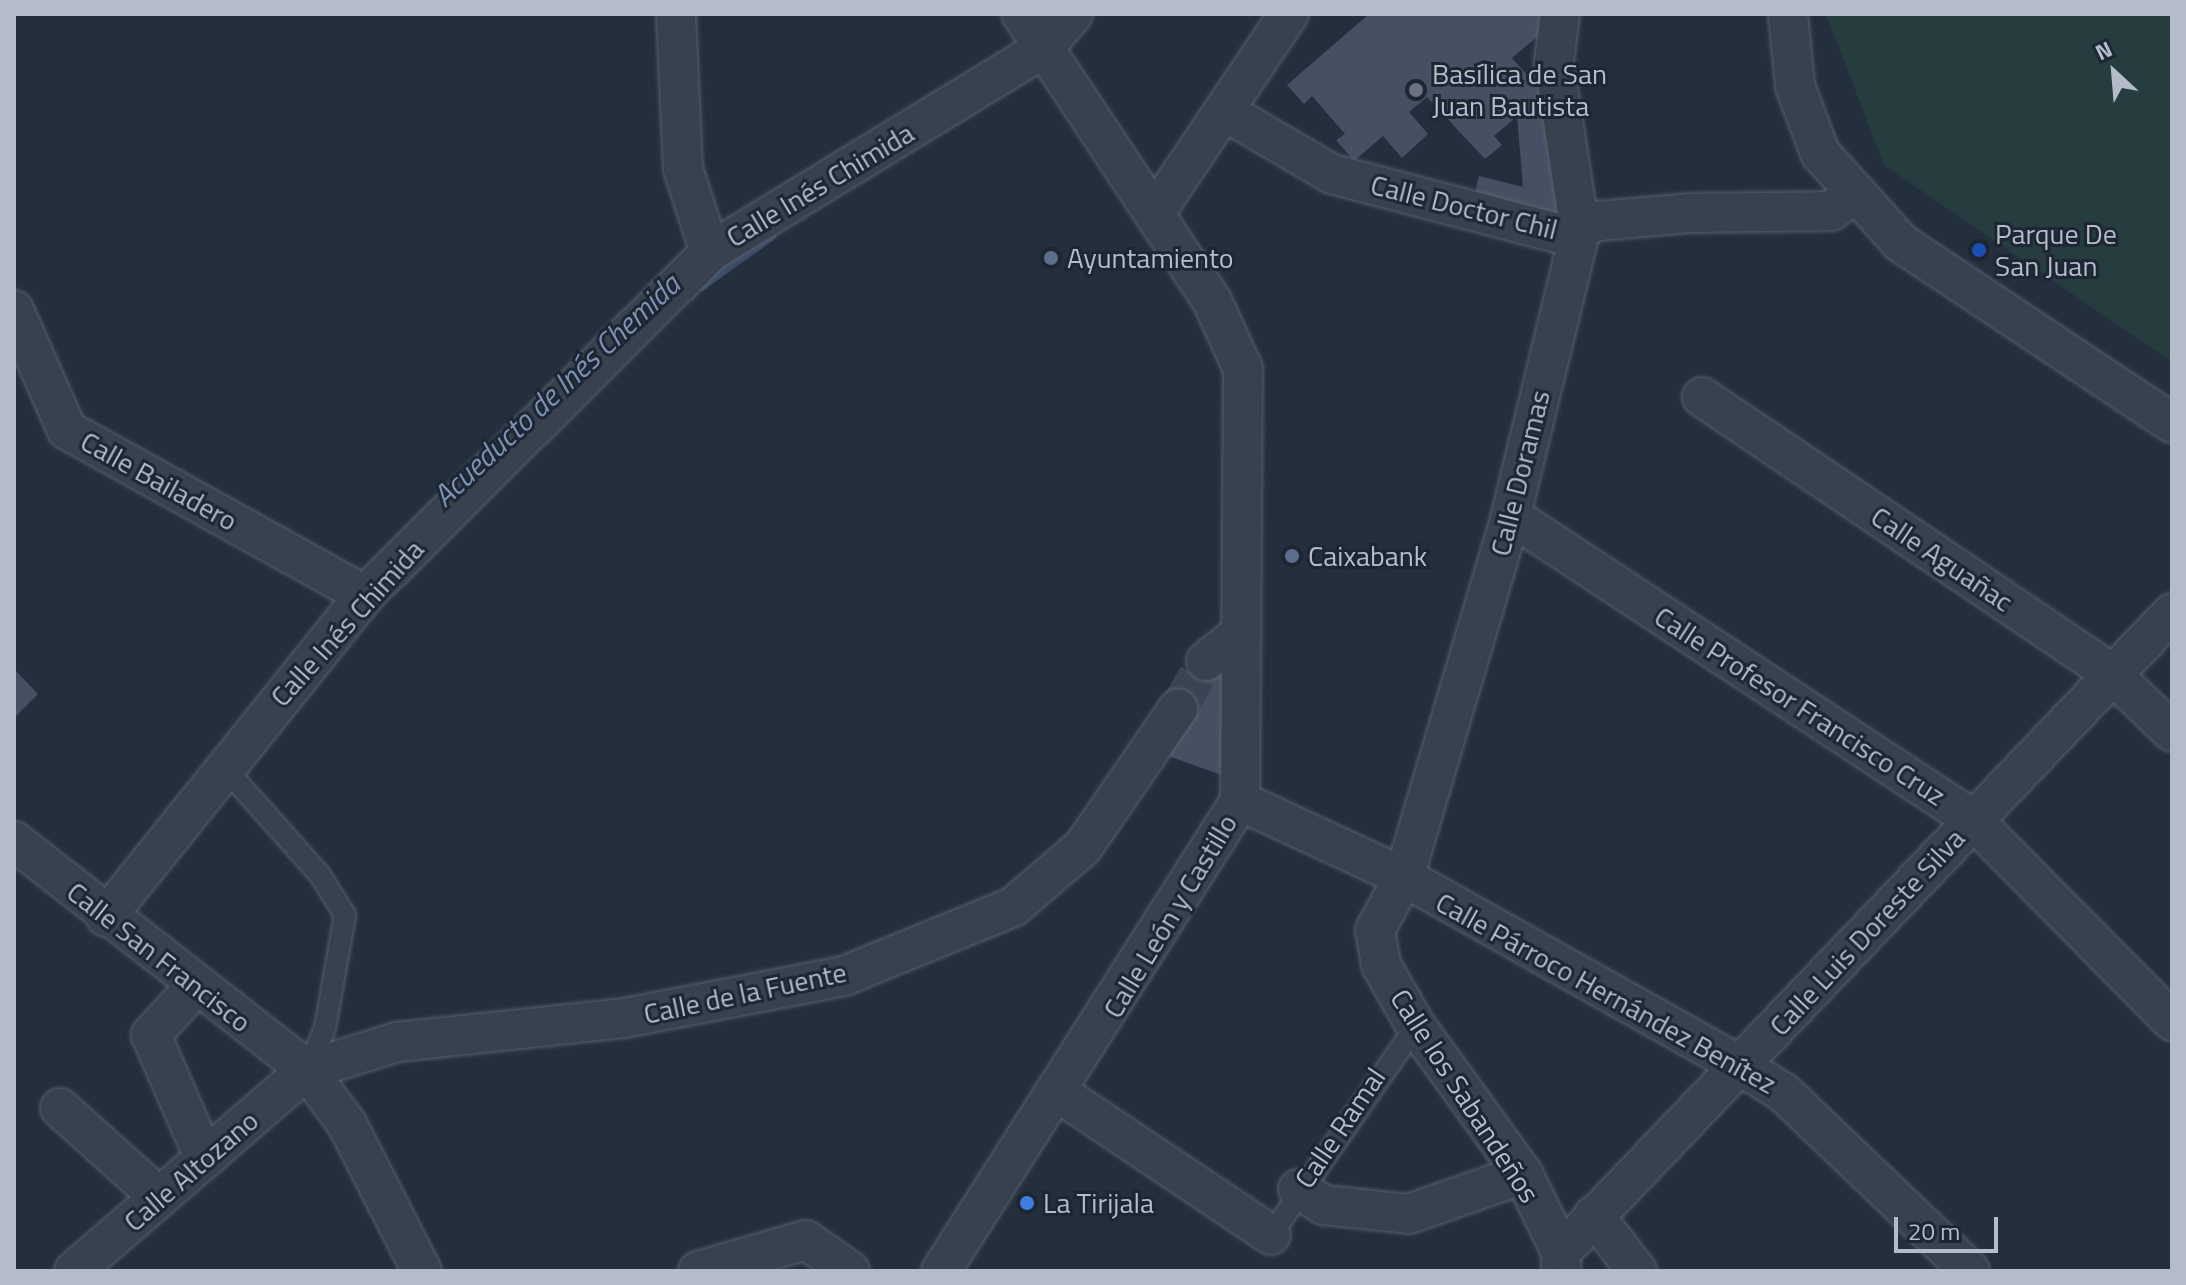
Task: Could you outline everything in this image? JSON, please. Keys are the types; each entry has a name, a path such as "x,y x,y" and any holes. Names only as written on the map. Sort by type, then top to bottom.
{"street":[{"path":"676,14 683,169 710,252"},
{"name":"Calle Inés Chimida","path":"106,917 222,765 365,595 710,252 1034,34 1073,14"},
{"path":"1034,34 1154,214 1289,14"},
{"name":"Calle Doramas","path":"1404,877 1511,516 1580,232 1554,62 1560,14"},
{"path":"1788,14 1795,86 1820,153 1901,243 2172,423"},
{"name":"Calle Doctor Chil","path":"1224,111 1332,174 1561,234 1580,232 1598,221 1673,214 1831,211 1856,192"},
{"name":"Calle León y Castillo","path":"941,1271 1059,1093 1240,801 1243,369 1212,301 1154,214"},
{"name":"Calle Bailadero","path":"14,310 67,430 365,595"},
{"name":"Calle Aguañac","path":"1702,397 2112,674 2172,732"},
{"name":"Calle Profesor Francisco Cruz","path":"1511,516 1972,819 2172,1021"},
{"name":"Calle Luis Doreste Silva","path":"1561,1261 1594,1215 1743,1067 1972,819 2172,613"},
{"path":"1206,661 1241,633"},
{"name":"Calle de la Fuente","path":"307,1070 397,1042 624,1018 844,976 1013,907 1083,847 1141,773 1178,709"},
{"name":"Calle Párroco Hernández Benítez","path":"1240,801 1404,877 1784,1093 1970,1271"},
{"name":"Calle San Francisco","path":"14,841 194,988 307,1070 347,1124 422,1271"},
{"name":"Calle los Sabandeños","path":"1404,877 1375,930 1381,965 1416,1026 1523,1174 1561,1261"},
{"path":"194,988 151,1035 205,1159"},
{"name":"Calle Altozano","path":"74,1271 307,1070"},
{"path":"1059,1093 1271,1235"},
{"path":"60,1108 159,1197"},
{"path":"1298,1189 1324,1205 1409,1214 1523,1174"},
{"path":"1594,1215 1637,1271"},
{"path":"698,1271 806,1240 850,1271"}],"lane":[{"path":"222,765 320,875 345,915 325,1028 307,1070"},
{"name":"Calle Ramal","path":"1271,1235 1298,1189 1416,1026"}],"green space":[{"name":"Parque De San Juan","path":"1826,14 2172,14 2172,362 1884,165"}],"building":[{"name":"Basílica de San Juan Bautista","path":"1369,14 1544,14 1552,24 1512,58 1543,93 1559,223 1473,200 1479,176 1523,187 1517,116 1494,136 1502,145 1485,159 1427,97 1409,112 1428,134 1402,158 1383,136 1354,161 1336,140 1345,134 1312,96 1304,104 1287,85"},
{"path":"1199,657 1231,663 1227,777 1163,754 1171,705"},
{"path":"14,669 38,694 14,718"}],"waterway":[{"name":"Acueducto de Inés Chemida","path":"701,286 772,235"}],"tunnel":[{"path":"1178,709 1206,661"}],"place":[{"name":"Basílica de San Juan Bautista","path":"1416,90"},
{"name":"Parque De San Juan","path":"1979,250"},
{"name":"Ayuntamiento","path":"1051,258"},
{"name":"Caixabank","path":"1292,556"},
{"name":"La Tirijala","path":"1027,1203"}]}
